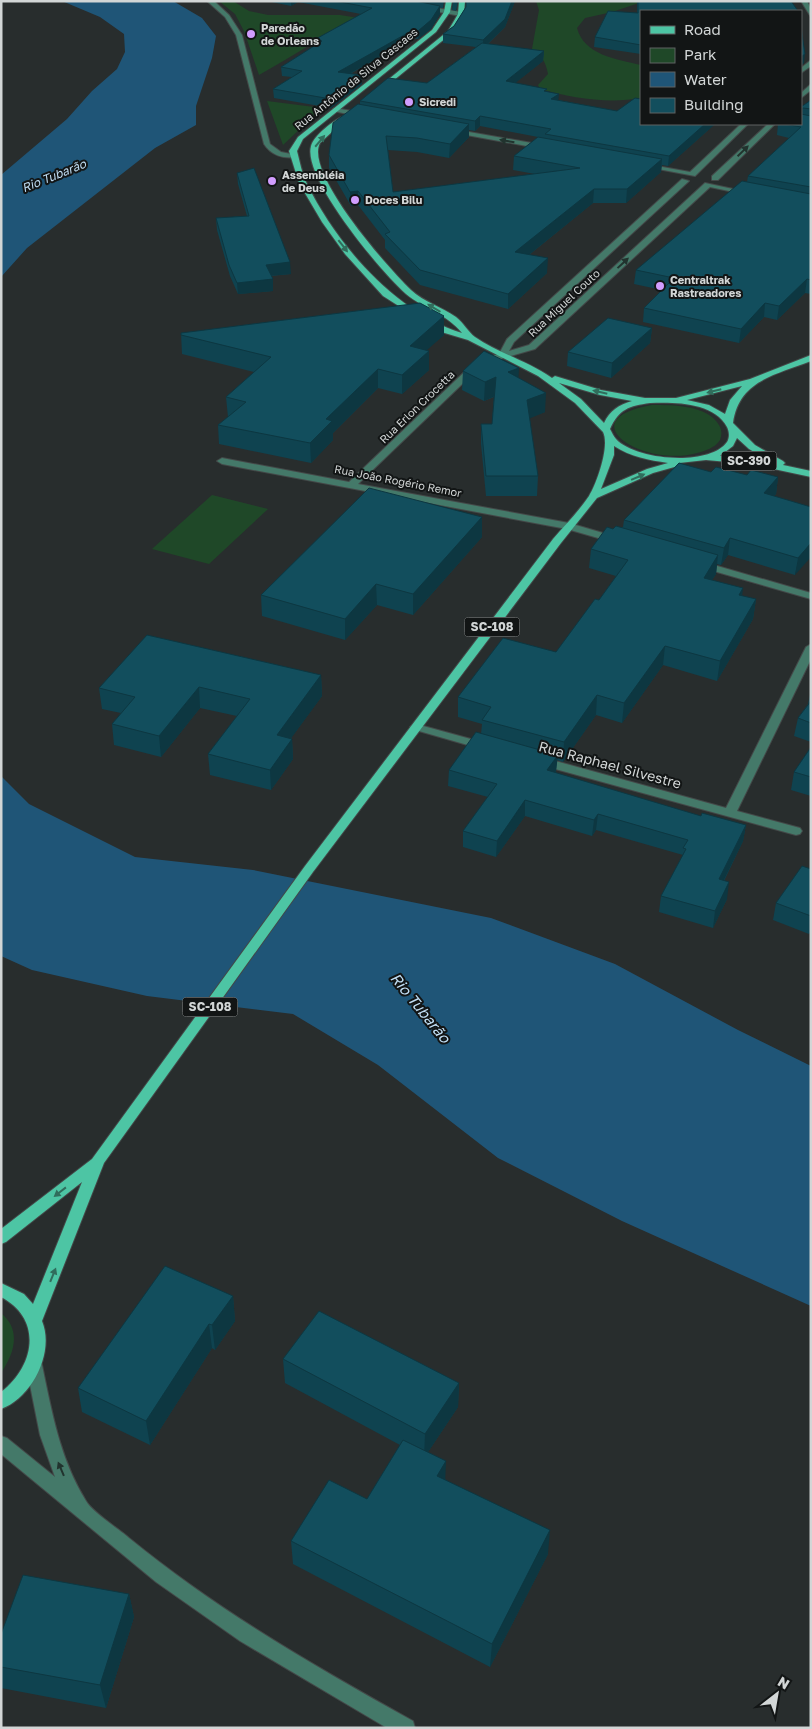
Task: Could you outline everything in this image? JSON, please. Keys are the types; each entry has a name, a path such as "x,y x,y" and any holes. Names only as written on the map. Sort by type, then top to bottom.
{"main road":[{"name":"Rua Antônio da Silva Cascaes","path":"294,156 294,147 300,138 431,34 447,12 449,1"},
{"path":"461,14 462,1"},
{"name":"Rua Antônio da Silva Cascaes","path":"373,95 450,32 461,14"},
{"name":"Rua Antônio da Silva Cascaes","path":"313,156 317,142 358,107"},
{"path":"471,338 456,321 410,293 337,221 303,183 294,156 313,156 337,221 371,278 386,294 401,306 441,329 471,338 541,374 578,401 621,448 660,460 683,461 704,458 718,453 728,447 733,439 729,410 733,402 753,381"},
{"path":"371,278 392,275"},
{"path":"608,434 607,420 616,411 630,404 674,400 753,381 811,358"},
{"path":"541,374 600,392 648,401"},
{"path":"674,400 707,408 720,414 732,426"},
{"name":"SC-390","path":"732,426 744,441 760,452 794,469"},
{"name":"SC-108","path":"35,1320 98,1162 309,869 568,526 594,496 609,455 608,434"},
{"name":"SC-390","path":"704,458 750,462 794,469 811,474"},
{"name":"SC-108","path":"594,496 650,471 683,461"},
{"name":"SC-108","path":"1,1238 98,1162"},
{"path":"1,1289 8,1291 24,1304 35,1320 39,1342 34,1365 23,1383 1,1402"}],"street":[{"path":"210,1 222,10 233,23 239,35 267,144 270,149 277,153 294,156"},
{"path":"804,1 811,15"},
{"path":"421,7 461,14"},
{"path":"802,95 811,86"},
{"path":"335,110 370,116"},
{"path":"327,116 363,123"},
{"path":"692,174 744,125"},
{"path":"708,176 771,125"},
{"path":"448,130 554,149"},
{"path":"450,138 546,156"},
{"path":"637,164 753,185"},
{"path":"639,172 685,181 694,185 708,185 755,194"},
{"name":"Rua Miguel Couto","path":"503,354 510,341 626,248 664,213 685,181 685,177 692,174"},
{"name":"Rua Miguel Couto","path":"503,354 532,347 626,248 664,213 708,185 716,182 708,176"},
{"name":"Rua Erlon Crocetta","path":"351,485 480,362 503,354"},
{"name":"Rua João Rogério Remor","path":"222,461 568,526 624,542"},
{"path":"690,561 811,596"},
{"path":"730,813 811,647"},
{"path":"416,727 492,748"},
{"name":"Rua Raphael Silvestre","path":"530,758 796,831"},
{"path":"34,1365 48,1435 60,1470 83,1512"},
{"path":"1,1443 162,1576 247,1634 338,1690 406,1728"}],"green space":[{"path":"219,1 233,1 249,11 268,15 340,15 359,18 259,75 244,31 235,14"},
{"path":"536,1 642,2 612,12 585,18 577,28 586,44 594,50 612,58 640,65 640,98 628,100 590,99 540,89 538,85 548,74 543,60 532,49 539,10"},
{"path":"267,101 322,108 283,145"},
{"path":"652,405 669,405 707,413 714,418 720,427 720,440 706,450 677,456 656,454 637,448 623,440 615,431 616,421 627,412"},
{"path":"212,495 268,509 209,564 152,549"},
{"path":"1,1313 12,1327 14,1342 6,1366 1,1373"}],"water":[{"name":"Rio Tubarão","path":"62,1 173,1 202,18 216,36 212,58 196,106 196,125 155,148 27,248 1,277 1,175 67,119 92,91 117,69 125,52 124,34 100,17"},
{"name":"Rio Tubarão","path":"1,776 29,804 135,857 253,870 491,918 615,964 738,1030 811,1066 811,1306 622,1221 498,1158 378,1065 293,1014 147,996 32,970 1,956"}],"building":[{"path":"335,1 416,1 440,6 431,20 418,31 413,30 338,72 361,75 331,99 273,89 302,71 281,67 322,41 314,40 372,8"},
{"path":"466,1 512,1 505,19 483,40 443,34 454,26 466,7"},
{"path":"638,1 791,1 797,10 640,10 640,45 595,37 608,11 638,13"},
{"path":"802,34 805,54 802,56"},
{"path":"482,43 544,51 506,81 547,89 544,91 559,94 551,99 617,111 635,98 640,99 640,125 704,125 669,156 545,134 551,129 480,116 475,121 360,101 388,78 427,83"},
{"path":"811,100 811,109 802,108"},
{"path":"358,104 469,124 450,144 417,138 386,136 393,192 580,168 514,156 538,137 662,159 627,189 594,189 515,252 548,258 508,294 420,270 385,234 390,232 358,191 350,192 329,155 333,123"},
{"path":"802,114 811,116 811,187 748,176 801,127 790,125 802,125"},
{"path":"254,168 290,262 266,265 273,279 237,283 229,265 216,218 249,216 237,173"},
{"path":"742,181 811,194 811,280 807,279 779,306 765,303 741,329 644,308 674,278 636,270"},
{"path":"420,303 444,316 410,346 429,351 402,375 378,369 326,419 332,421 310,443 218,425 246,402 226,397 271,357 181,335 181,333"},
{"path":"608,318 652,328 612,363 568,352"},
{"path":"484,351 519,368 508,372 546,393 527,400 538,476 486,476 481,424 492,424 496,377 485,382 463,371"},
{"path":"679,463 711,472 716,467 747,475 751,470 778,477 764,493 811,507 811,543 798,558 730,538 724,548 624,520"},
{"path":"369,488 482,517 413,594 376,584 345,619 261,595"},
{"path":"616,526 718,555 704,578 743,588 739,595 756,599 720,661 665,646 624,703 597,695 564,742 482,720 491,707 458,697 503,638 556,652 595,599 599,600 628,560 591,549 607,527 613,529"},
{"path":"147,635 321,675 277,735 292,739 270,770 208,754 250,699 199,687 159,736 112,724 135,697 99,688"},
{"path":"811,701 811,723 798,718"},
{"path":"476,732 558,755 547,770 701,816 702,813 746,825 719,879 729,882 715,911 661,896 686,849 683,848 688,840 598,814 594,820 525,800 497,841 463,831 497,784 449,770"},
{"path":"811,747 811,777 794,772"},
{"path":"802,866 811,869 811,916 776,903"},
{"path":"165,1266 233,1296 212,1325 209,1324 146,1421 78,1388"},
{"path":"319,1311 459,1383 425,1434 283,1359"},
{"path":"403,1440 446,1461 437,1476 550,1530 492,1644 291,1541 329,1480 367,1499"},
{"path":"23,1575 129,1594 100,1685 1,1667 1,1634"}],"place":[{"name":"Paredão de Orleans","path":"251,34"},
{"name":"Sicredi","path":"409,102"},
{"name":"Assembléia de Deus","path":"272,181"},
{"name":"Doces Bilu","path":"355,200"},
{"name":"Centraltrak Rastreadores","path":"660,286"}]}
